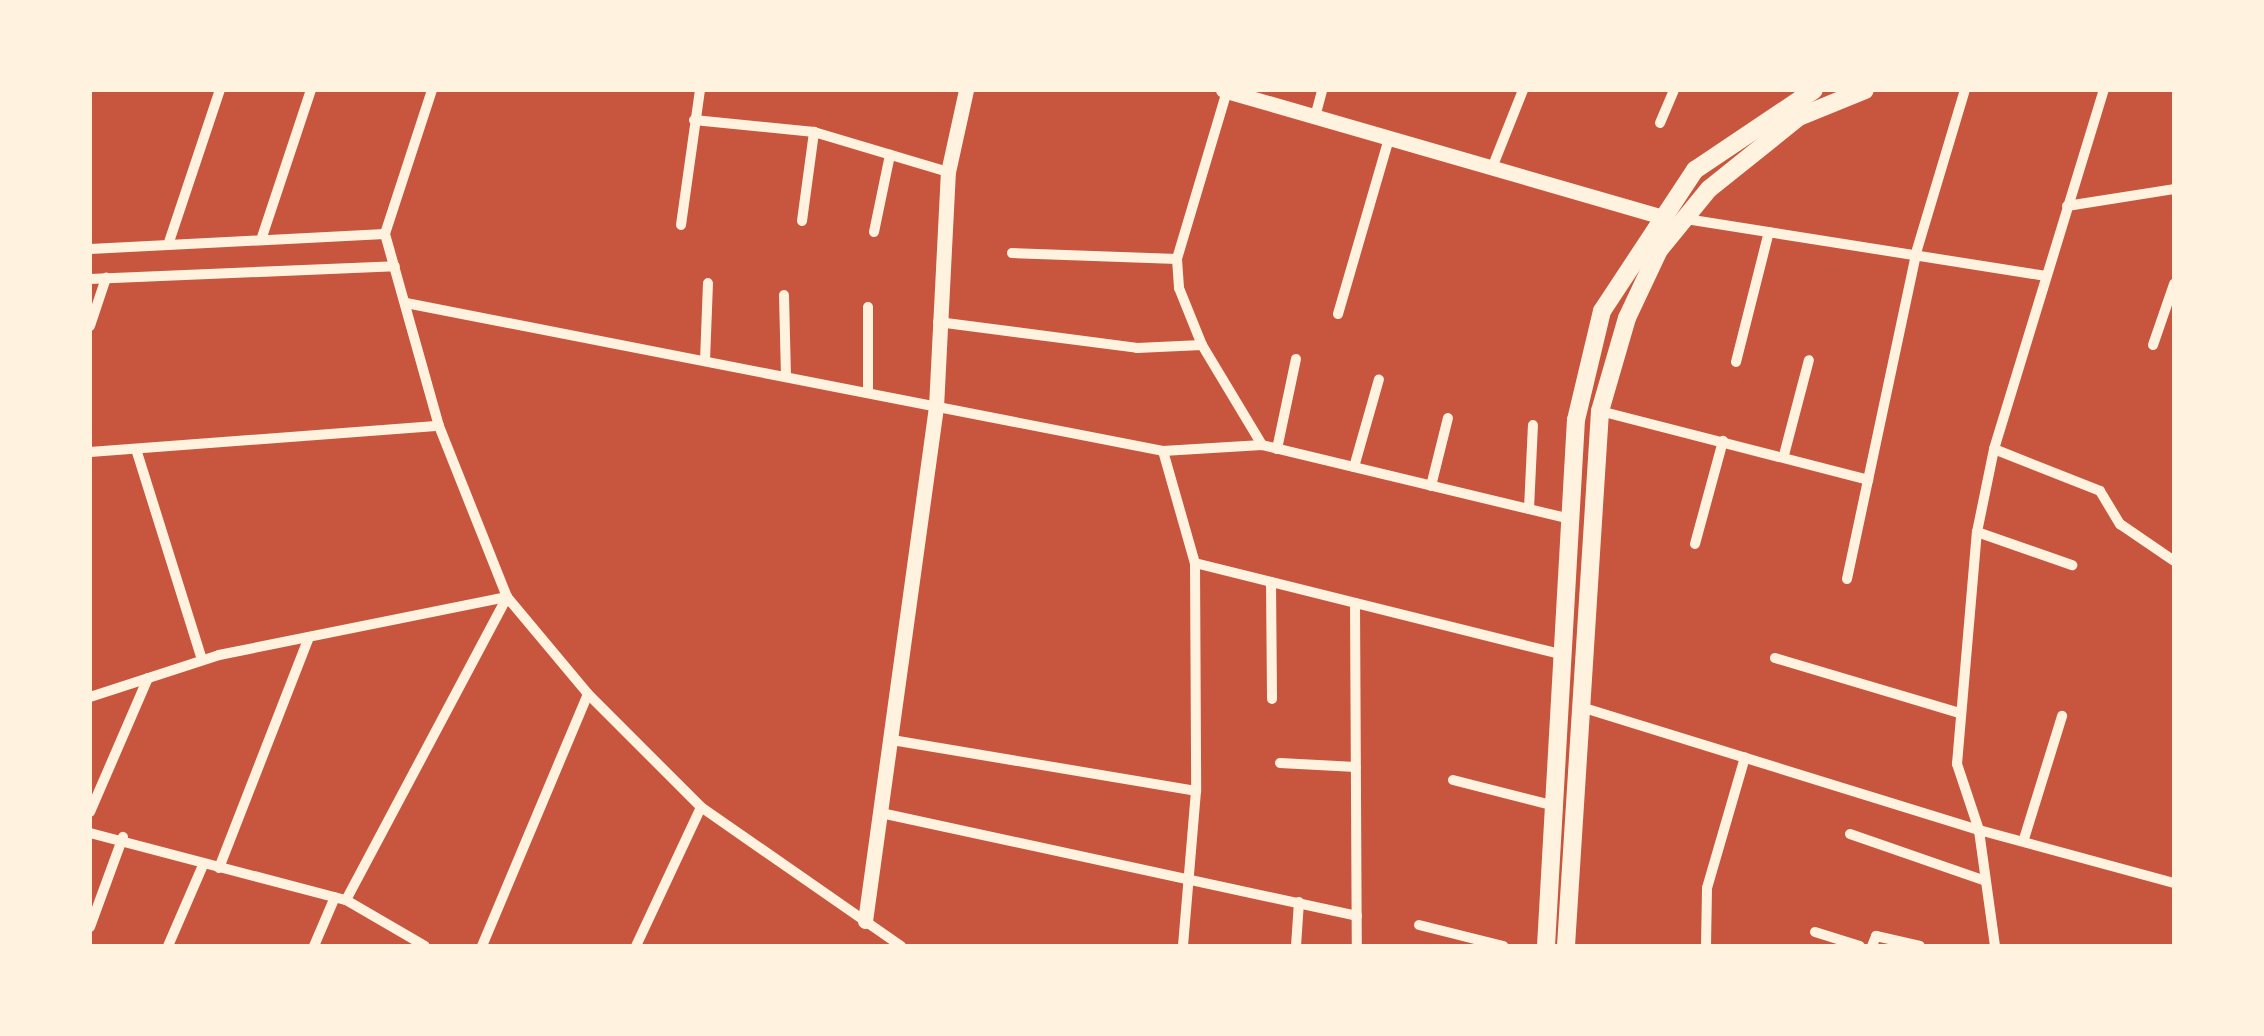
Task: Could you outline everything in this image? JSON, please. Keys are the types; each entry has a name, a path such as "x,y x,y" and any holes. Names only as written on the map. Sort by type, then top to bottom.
{"main road":[{"path":"1546,946 1576,420 1602,311 1660,216 1694,170 1814,90"},
{"path":"1566,946 1600,410 1626,318 1658,250 1708,189 1799,118 1864,90"}],"street":[{"path":"168,245 220,90"},
{"path":"261,240 311,90"},
{"path":"432,90 385,234 439,426 508,597 588,694 701,807 901,946"},
{"path":"680,225 700,90"},
{"path":"865,921 936,406 948,172 966,90"},
{"path":"1315,117 1322,90"},
{"path":"1492,168 1523,90"},
{"path":"1660,122 1674,90"},
{"path":"1847,579 1916,254 1966,90"},
{"path":"1995,946 1979,830 1957,764 1977,532 1994,449 2104,90"},
{"path":"1262,445 1202,345 1179,288 1177,259 1225,91 1660,216"},
{"path":"694,120 814,132 948,172"},
{"path":"802,221 814,132"},
{"path":"1338,314 1389,138"},
{"path":"874,232 890,154"},
{"path":"2067,206 2174,189"},
{"path":"1685,218 2044,276"},
{"path":"1736,362 1769,232"},
{"path":"90,249 385,234"},
{"path":"1012,254 1177,259"},
{"path":"90,279 396,266"},
{"path":"90,326 106,278"},
{"path":"704,361 708,284"},
{"path":"2154,345 2174,284"},
{"path":"784,295 786,377"},
{"path":"406,303 1163,451 1262,445 1571,520"},
{"path":"868,307 868,393"},
{"path":"938,322 1137,348 1202,345"},
{"path":"1277,449 1296,359"},
{"path":"1784,455 1809,360"},
{"path":"1354,467 1379,380"},
{"path":"1600,410 1868,480"},
{"path":"1432,486 1448,418"},
{"path":"1528,510 1533,425"},
{"path":"90,452 439,426"},
{"path":"1696,544 1723,441"},
{"path":"136,449 202,660"},
{"path":"1994,449 2100,491 2120,524 2174,561"},
{"path":"1163,451 1195,563 1196,791 1183,946"},
{"path":"1977,532 2072,565"},
{"path":"1195,563 1563,656"},
{"path":"1271,582 1272,699"},
{"path":"90,696 202,660 508,597"},
{"path":"314,946 508,597"},
{"path":"1355,603 1357,946"},
{"path":"219,868 310,636"},
{"path":"1775,658 1960,712"},
{"path":"90,812 148,678"},
{"path":"482,946 588,694"},
{"path":"1581,707 1979,830 2174,882"},
{"path":"2024,839 2062,716"},
{"path":"892,740 1196,791"},
{"path":"1706,946 1706,888 1745,757"},
{"path":"1280,763 1356,767"},
{"path":"1453,780 1554,806"},
{"path":"636,946 701,807"},
{"path":"880,813 1357,916"},
{"path":"90,832 123,837 203,864 341,898 424,946"},
{"path":"1850,834 1983,880"},
{"path":"90,927 123,837"},
{"path":"168,946 203,864"},
{"path":"1296,946 1299,902"},
{"path":"1419,926 1503,946"},
{"path":"1815,932 1860,946"},
{"path":"1872,946 1876,936 1920,946"}]}
